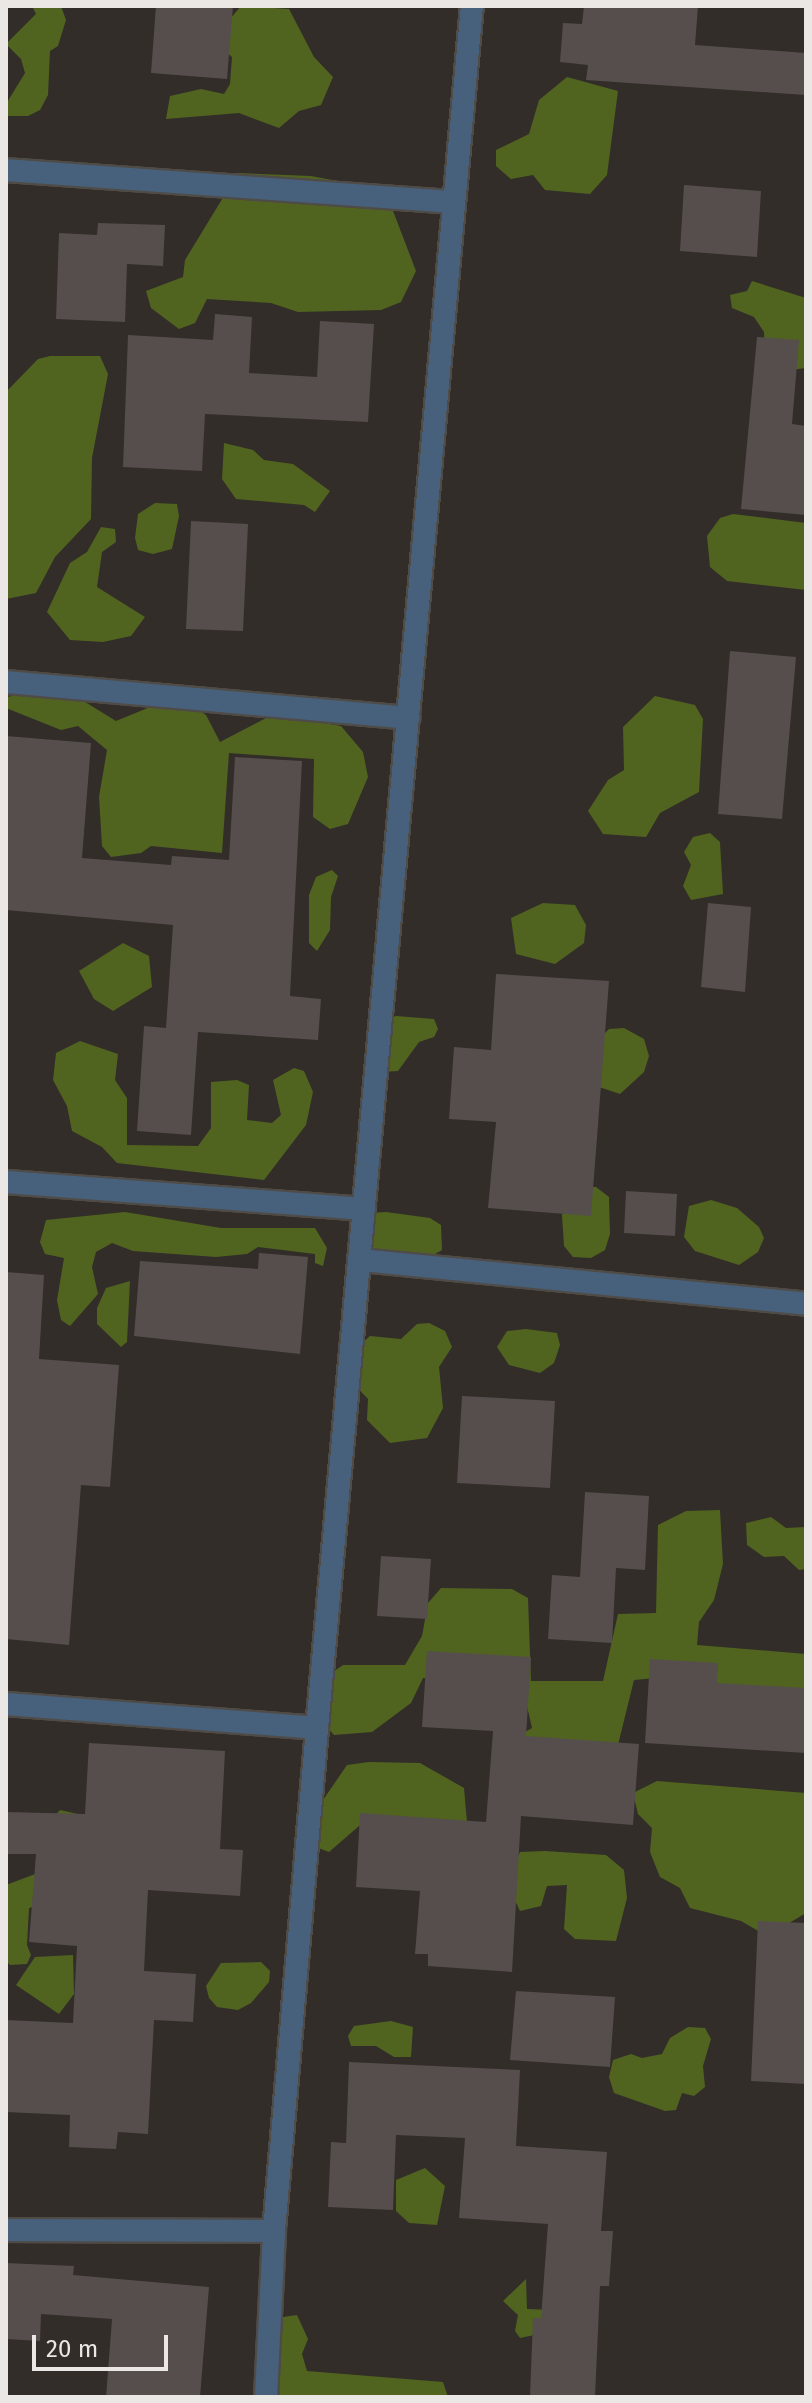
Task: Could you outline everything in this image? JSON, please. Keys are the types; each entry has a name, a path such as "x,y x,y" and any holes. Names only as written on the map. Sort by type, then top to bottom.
{"street":[{"path":"266,2397 274,2231 317,1728 472,6"},
{"path":"6,170 454,202"},
{"path":"6,682 408,718"},
{"path":"6,1182 364,1209"},
{"path":"360,1260 806,1304"},
{"path":"6,1704 317,1728"},
{"path":"6,2230 274,2231"}],"green space":[{"path":"32,6 61,6 66,20 58,46 50,51 48,95 40,110 28,116 6,116 6,104 25,73 21,59 6,44 36,14"},
{"path":"241,6 289,9 314,57 333,77 321,105 299,111 279,128 239,113 166,119 170,96 201,89 224,94 230,84 232,57 224,50 224,26"},
{"path":"567,77 618,91 607,175 590,194 545,190 533,175 511,179 496,166 496,150 529,134 539,100"},
{"path":"238,173 311,176 385,190 416,271 401,302 381,310 298,312 271,303 207,299 195,323 179,329 151,308 146,291 183,277 185,260"},
{"path":"752,281 806,298 806,368 781,371 765,359 764,332 754,317 732,308 730,295 747,291"},
{"path":"50,356 100,356 108,374 92,458 91,519 55,557 36,593 6,599 6,392 38,359"},
{"path":"224,443 253,450 264,460 293,464 330,491 315,512 304,505 236,499 222,479"},
{"path":"155,503 177,504 179,516 172,549 153,554 138,550 135,538 138,514"},
{"path":"733,514 806,523 806,590 727,581 710,567 707,536 720,518"},
{"path":"101,527 115,529 116,542 102,552 97,587 145,617 131,636 103,642 70,640 47,612 70,563 87,552"},
{"path":"38,692 77,697 116,721 155,705 187,703 206,715 220,742 274,714 341,726 363,752 368,777 348,824 330,829 313,817 314,759 229,753 222,853 151,846 141,853 111,857 102,846 99,797 107,750 78,726 61,730 6,708 6,697"},
{"path":"655,696 695,705 703,719 699,792 660,813 646,837 603,834 588,811 608,780 624,770 623,727"},
{"path":"710,833 720,842 723,894 691,900 683,886 691,865 684,852 693,837"},
{"path":"332,870 338,876 331,897 330,930 317,951 309,943 309,895 316,877"},
{"path":"543,903 575,905 586,925 584,943 555,964 516,954 511,918"},
{"path":"123,943 149,956 152,987 113,1011 94,999 79,971"},
{"path":"396,1016 434,1019 438,1029 434,1037 419,1042 398,1071 381,1072 387,1019"},
{"path":"624,1028 644,1039 649,1056 644,1072 620,1094 599,1087 600,1038 609,1029"},
{"path":"80,1041 118,1054 115,1080 127,1098 127,1145 198,1146 211,1128 211,1082 237,1080 249,1085 247,1120 272,1123 281,1115 273,1080 294,1068 304,1071 313,1092 306,1125 264,1180 117,1163 102,1147 72,1131 67,1106 53,1080 56,1053"},
{"path":"578,1187 596,1187 609,1197 610,1234 605,1250 591,1258 573,1257 564,1246 562,1215 567,1196"},
{"path":"711,1200 737,1208 759,1227 764,1238 758,1252 739,1265 695,1251 684,1237 689,1206"},
{"path":"125,1212 221,1228 315,1228 327,1248 323,1266 315,1263 315,1254 258,1247 247,1254 216,1257 133,1251 112,1243 96,1252 92,1267 98,1294 70,1326 61,1320 57,1300 64,1258 45,1254 40,1242 46,1220"},
{"path":"371,1213 430,1218 441,1225 442,1250 430,1257 366,1253"},
{"path":"130,1281 127,1342 121,1347 97,1324 97,1308 106,1288"},
{"path":"429,1323 445,1331 452,1347 439,1367 443,1408 427,1438 390,1443 367,1420 368,1399 347,1377 351,1353 370,1336 401,1339 417,1324"},
{"path":"526,1329 557,1333 560,1345 554,1363 540,1373 509,1365 497,1347 507,1331"},
{"path":"720,1510 723,1564 714,1600 699,1622 697,1645 806,1654 806,1709 676,1676 634,1680 614,1761 520,1735 532,1728 521,1680 423,1678 411,1703 372,1732 334,1735 317,1717 321,1680 343,1665 405,1665 422,1636 428,1603 441,1588 512,1589 528,1598 531,1681 603,1681 618,1614 656,1613 658,1525 686,1511"},
{"path":"771,1517 786,1528 806,1527 806,1569 799,1570 784,1556 764,1557 747,1545 746,1523"},
{"path":"420,1763 464,1788 467,1822 359,1826 329,1852 308,1844 296,1826 302,1811 321,1803 347,1765"},
{"path":"657,1781 806,1793 806,1913 767,1936 741,1921 690,1908 680,1888 660,1877 650,1852 652,1828 638,1814 633,1793"},
{"path":"60,1810 82,1815 42,1905 29,1908 27,1945 31,1955 27,1964 10,1965 6,1961 6,1885 46,1870 51,1820"},
{"path":"520,1852 606,1855 624,1870 627,1898 616,1941 575,1939 564,1929 567,1885 547,1886 541,1906 520,1911 513,1896 513,1869"},
{"path":"73,1955 74,1994 59,2014 16,1985 35,1957"},
{"path":"261,1962 270,1971 269,1982 251,2003 238,2010 217,2007 209,1998 206,1986 221,1963"},
{"path":"391,2021 413,2027 411,2057 394,2057 376,2046 351,2046 348,2036 354,2026"},
{"path":"688,2027 705,2028 711,2039 703,2066 705,2087 694,2096 682,2093 676,2110 665,2111 614,2093 609,2077 613,2060 631,2054 642,2058 662,2054 670,2038"},
{"path":"425,2168 445,2186 437,2225 409,2223 396,2211 396,2180"},
{"path":"526,2279 527,2309 577,2311 544,2333 520,2338 515,2331 518,2315 503,2301"},
{"path":"297,2315 308,2339 302,2354 307,2371 443,2382 448,2397 264,2397 255,2357 260,2327 276,2318"}],"building":[{"path":"156,6 233,6 227,79 151,73"},
{"path":"584,6 698,6 695,45 806,53 806,95 586,80 588,65 560,62 563,23 582,24"},
{"path":"684,185 761,191 757,257 680,251"},
{"path":"98,223 165,225 163,266 127,264 125,322 56,319 59,233 97,235"},
{"path":"215,314 252,317 249,373 317,377 320,321 374,324 368,422 205,414 202,471 123,467 128,335 213,340"},
{"path":"757,337 799,340 792,424 806,426 806,515 741,509"},
{"path":"191,521 248,524 243,631 186,629"},
{"path":"730,651 796,657 782,819 718,814"},
{"path":"6,736 91,743 82,858 171,865 172,856 229,860 235,757 302,761 290,996 321,999 318,1040 198,1032 191,1135 137,1131 144,1026 166,1028 173,925 6,910"},
{"path":"708,903 751,907 745,992 701,987"},
{"path":"496,974 609,981 591,1216 488,1208 496,1122 449,1119 454,1047 491,1050"},
{"path":"626,1191 677,1194 675,1236 624,1233"},
{"path":"259,1253 308,1257 300,1354 134,1336 140,1261 258,1269"},
{"path":"6,1272 44,1275 39,1359 119,1365 110,1487 81,1485 69,1645 6,1639"},
{"path":"462,1396 555,1401 550,1488 457,1483"},
{"path":"585,1492 649,1496 645,1570 616,1568 612,1643 548,1639 552,1575 580,1577"},
{"path":"381,1556 431,1559 427,1619 377,1616"},
{"path":"427,1651 531,1657 526,1736 639,1744 633,1825 521,1816 512,1972 428,1966 428,1954 415,1954 420,1891 356,1887 360,1813 486,1822 493,1731 422,1727"},
{"path":"650,1659 718,1663 717,1683 806,1688 806,1753 645,1743"},
{"path":"89,1743 225,1751 220,1849 243,1850 240,1896 148,1890 144,1971 196,1974 193,2022 154,2020 148,2134 118,2132 116,2149 69,2147 70,2115 6,2112 6,2020 73,2023 77,1946 29,1942 36,1854 6,1854 6,1812 85,1814"},
{"path":"758,1921 806,1923 806,2084 751,2081"},
{"path":"516,1991 615,1997 610,2067 510,2060"},
{"path":"349,2062 520,2070 516,2146 607,2152 601,2231 613,2231 609,2286 600,2286 595,2397 530,2397 533,2318 541,2318 548,2224 459,2218 465,2138 396,2135 393,2210 328,2207 331,2142 346,2143"},
{"path":"6,2263 74,2266 73,2275 209,2287 200,2397 106,2397 112,2319 41,2314 40,2341 6,2339"}]}
